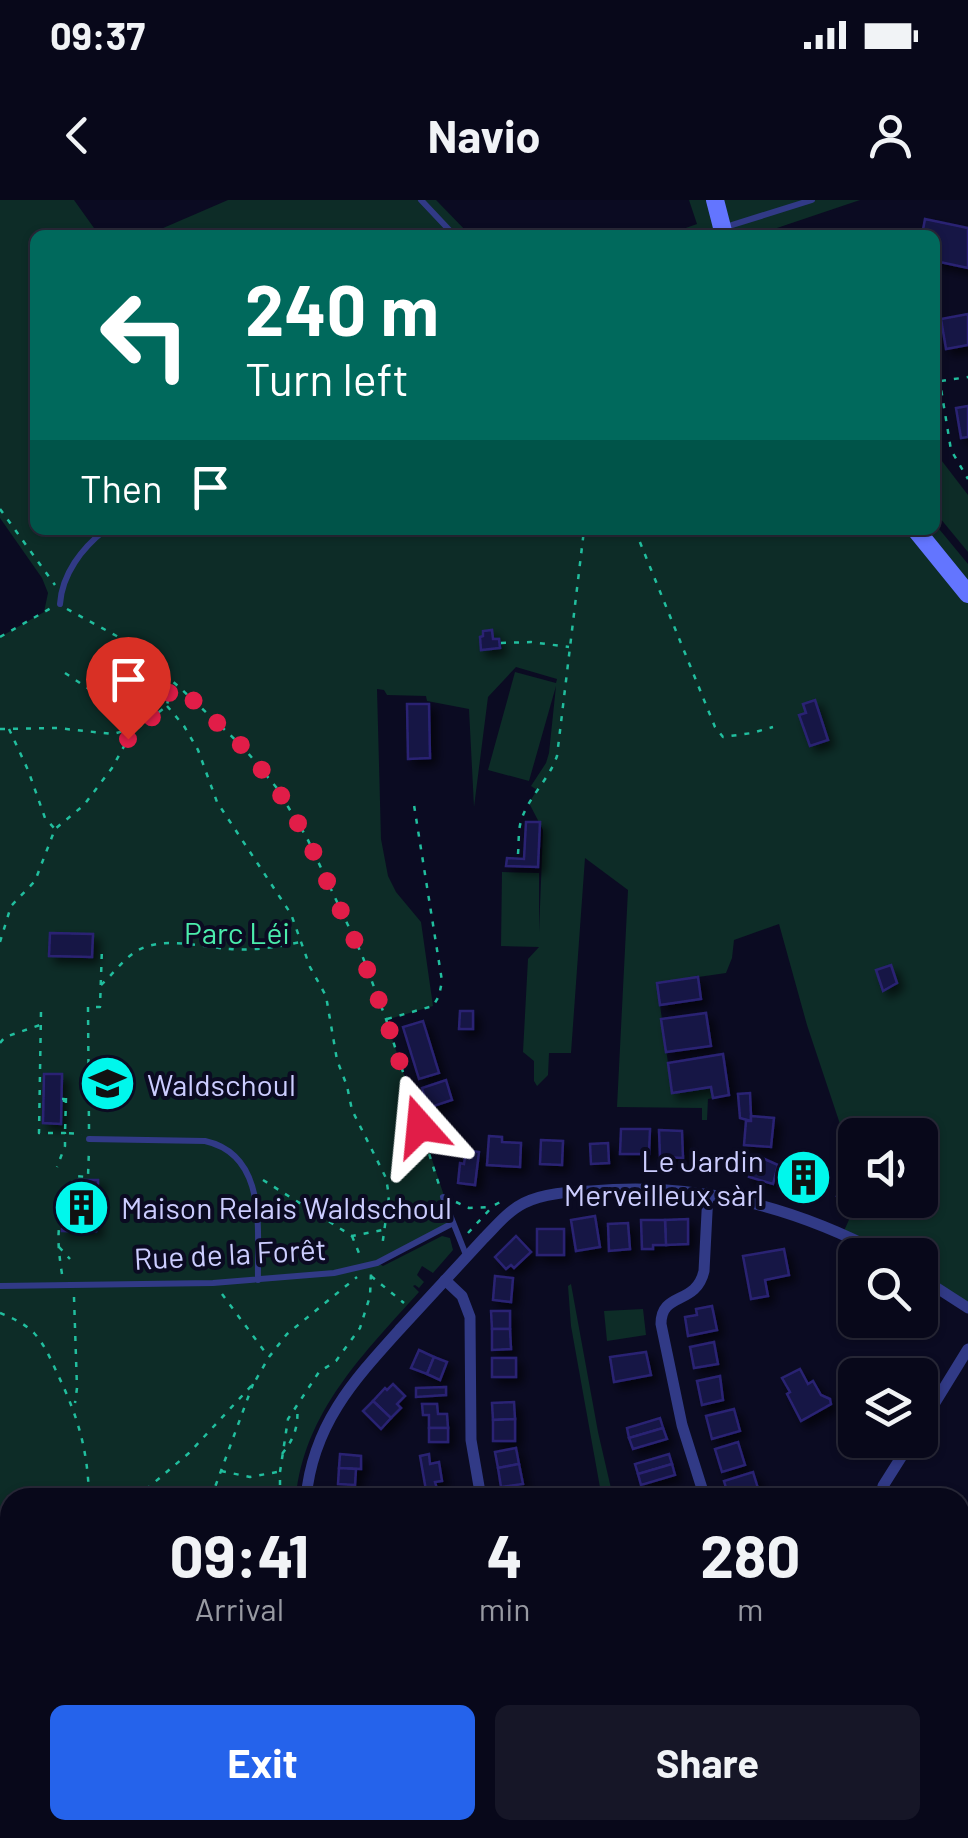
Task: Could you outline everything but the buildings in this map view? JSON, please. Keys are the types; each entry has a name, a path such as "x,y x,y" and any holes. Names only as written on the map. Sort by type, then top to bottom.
{"main road":[{"path":"715,200 722,230"},
{"path":"920,535 968,594"}],"street":[{"path":"308,1488 324,1428 344,1395 466,1256 503,1218 523,1204 543,1197 612,1189 708,1193 790,1212 853,1238"},
{"path":"702,1488 682,1425 661,1314 666,1305 695,1291 701,1283 708,1193"},
{"path":"445,1280 462,1296 470,1318 471,1440 479,1488"},
{"path":"938,1288 968,1308"},
{"path":"938,1398 968,1349"},
{"path":"882,1488 901,1458"}],"lane":[{"path":"421,200 449,230"},
{"path":"729,230 812,200"},
{"path":"60,604 70,569 99,535"},
{"path":"89,1138 205,1140 234,1153 246,1169 256,1196 258,1280"},
{"path":"443,1197 466,1256"},
{"name":"Rue de la Forêt","path":"0,1286 213,1283 334,1273 378,1263 453,1224"}],"path":[{"path":"968,377 940,382 951,450 968,479"},
{"path":"0,509 60,594"},
{"path":"518,854 521,822 556,756 583,535"},
{"path":"636,535 715,727 723,737 773,727"},
{"path":"0,637 60,604 124,640 243,747 276,787 307,838 362,956 443,1197"},
{"path":"501,643 570,647"},
{"path":"64,674 101,694 169,693 178,686"},
{"path":"0,942 11,906 35,881 55,828 84,805 128,739 167,706 169,693"},
{"path":"167,706 198,750 216,802 291,914 310,967 326,996 337,1060 348,1086 352,1110 386,1178 388,1196 378,1263"},
{"path":"0,729 57,728 113,734 139,727"},
{"path":"8,728 45,818 55,828"},
{"path":"386,1019 433,1006 440,996 442,981 414,804"},
{"path":"100,986 136,951 160,944 231,950 269,949 302,942"},
{"path":"41,1012 39,1133 89,1134 88,1008 100,1007 102,947"},
{"path":"0,1043 5,1037 41,1025"},
{"path":"57,1167 65,1146 64,1098"},
{"path":"64,1286 58,1246 60,1212 75,1176 88,1176 89,1138"},
{"path":"214,1488 254,1382 269,1357 287,1334 355,1280 365,1267 352,1236 246,1169"},
{"path":"57,1195 71,1202"},
{"path":"456,1202 469,1208 523,1204"},
{"path":"460,1242 493,1206"},
{"path":"352,1236 384,1229"},
{"path":"58,1246 70,1259"},
{"path":"280,1488 288,1418 320,1372 336,1362 360,1328 370,1296 370,1275 416,1312"},
{"path":"213,1283 269,1357"},
{"path":"74,1285 74,1408"},
{"path":"0,1313 19,1321 46,1349 74,1408 88,1468 88,1488"},
{"path":"148,1488 189,1453 254,1382"},
{"path":"282,1455 293,1440 297,1405"},
{"path":"220,1471 250,1477 280,1472"}],"green space":[{"name":"Parc Léi","path":"0,200 74,200 95,230 30,230 30,535 940,535 940,530 968,564 968,1308 938,1289 938,1238 853,1238 843,1233 850,1218 938,1218 938,1118 838,1118 779,924 734,940 726,973 657,983 672,1092 711,1087 713,1098 708,1099 707,1120 702,1120 702,1108 617,1107 628,890 585,858 571,1053 549,1053 548,1075 537,1086 534,1061 523,1052 528,959 539,947 501,946 502,872 539,873 539,932 543,830 529,803 537,790 531,786 549,753 556,686 529,781 488,770 515,672 556,683 557,679 516,667 488,697 474,807 469,709 427,701 426,696 387,695 377,689 381,839 388,876 421,922 433,1006 386,1020 453,1223 378,1263 383,1266 442,1236 450,1238 453,1250 433,1273 422,1266 417,1275 424,1282 419,1288 413,1286 419,1292 340,1385 311,1438 297,1488 0,1488 0,637 44,612 48,593 42,578 0,518"},
{"path":"228,200 436,200 465,230 159,230"},
{"path":"689,200 860,200 774,230 680,230 697,224"},
{"path":"940,459 968,495 968,552 940,518"},
{"path":"571,1284 611,1488 600,1488 571,1326"},
{"path":"643,1309 646,1335 607,1341 604,1311"}],"place":[{"name":"Waldschoul","path":"108,1084"},
{"name":"Le Jardin Merveilleux sàrl","path":"803,1177"},
{"name":"Maison Relais Waldschoul","path":"82,1207"}],"route":[{"path":"128,739 167,706 169,693 178,686 222,725 276,787 307,838 362,956 420,1126"}]}
